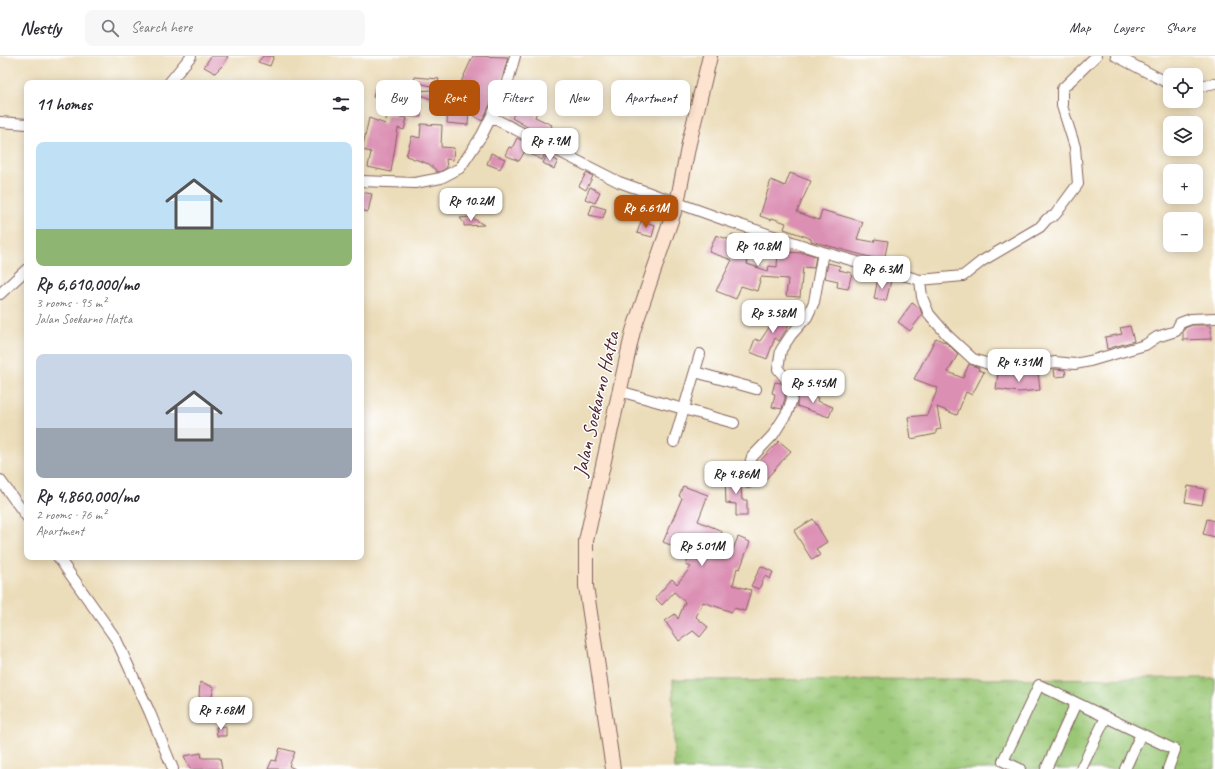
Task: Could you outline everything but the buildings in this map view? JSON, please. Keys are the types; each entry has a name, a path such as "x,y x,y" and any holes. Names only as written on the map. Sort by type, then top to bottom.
{"street":[{"path":"171,80 191,56"},
{"path":"364,181 415,183 447,176 460,168 482,135 507,85 515,56"},
{"name":"Jalan Soekarno Hatta","path":"613,769 586,586 586,541 632,331 677,203 689,143 710,56"},
{"path":"1116,56 1163,80"},
{"path":"491,117 620,182 677,203 823,252 920,280 963,276 982,261 1010,243 1040,227 1047,219 1055,215 1078,184 1075,147 1062,106 1062,90 1092,58"},
{"path":"1203,86 1215,83"},
{"path":"0,122 24,124"},
{"path":"748,483 748,470 752,457 773,435 792,399 791,385 778,369 781,350 791,335 807,317 814,302 823,252"},
{"path":"0,294 24,272"},
{"path":"920,280 922,297 929,314 948,336 973,359 1001,368 1019,369 1055,362 1075,364 1145,345 1157,337 1176,331 1180,322 1191,319 1215,318"},
{"path":"674,442 700,354"},
{"path":"695,372 756,389"},
{"path":"619,391 734,423"},
{"path":"0,480 24,513"},
{"path":"60,560 116,639 150,713 173,769"},
{"path":"1020,769 1003,761 1039,685 1175,750 1168,769"},
{"path":"1046,769 1076,703"},
{"path":"1081,769 1106,717"},
{"path":"1125,769 1141,734"}],"green space":[{"path":"1215,678 1215,769 674,769 673,680"}]}
